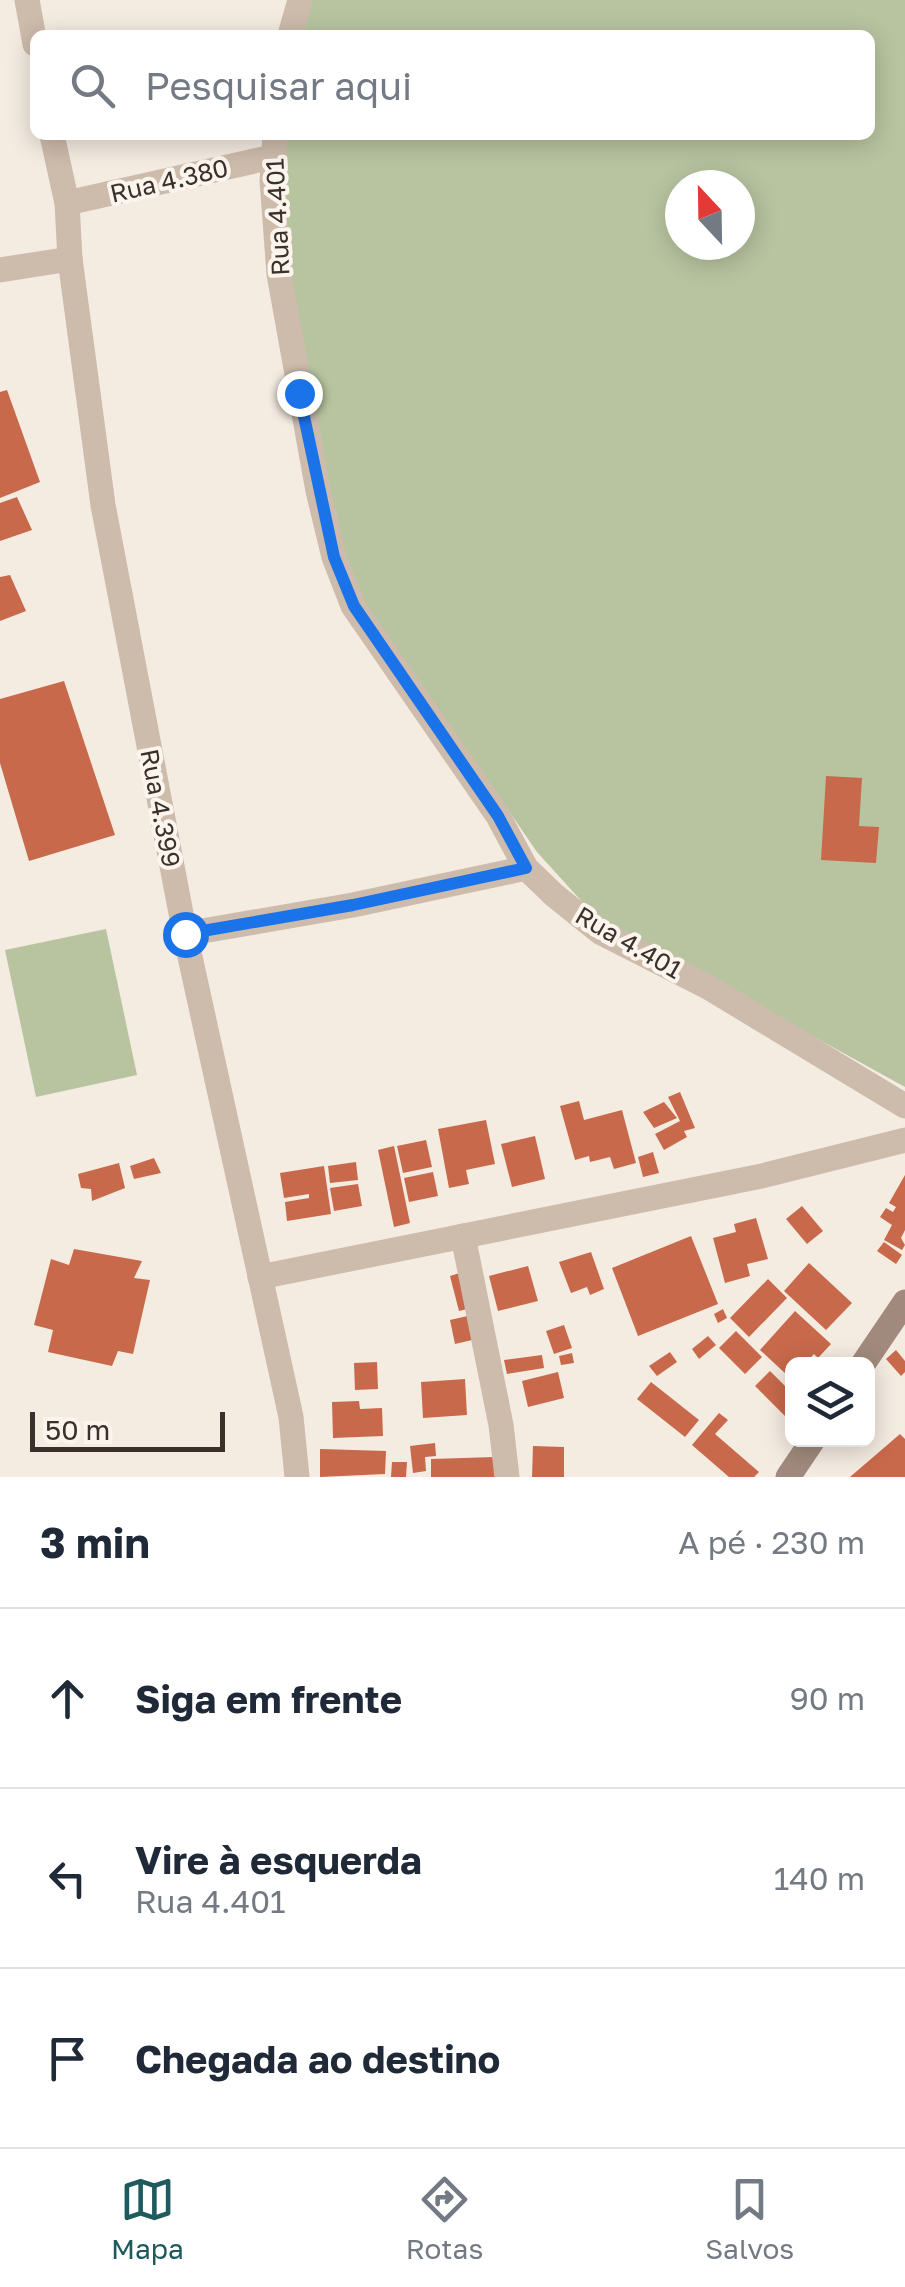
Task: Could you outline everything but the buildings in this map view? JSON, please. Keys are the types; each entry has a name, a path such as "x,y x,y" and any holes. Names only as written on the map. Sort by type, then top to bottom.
{"main road":[{"path":"868,1357 905,1302"},
{"path":"791,1476 809,1447"}],"street":[{"path":"27,0 32,30"},
{"path":"291,30 300,0"},
{"name":"Rua 4.399","path":"53,140 66,203 70,259 104,505 185,934 291,1416 296,1477"},
{"name":"Rua 4.380","path":"66,203 273,146"},
{"name":"Rua 4.401","path":"273,146 279,274 306,434 334,557 354,606 488,800 526,868 600,932 708,986 905,1106"},
{"path":"0,270 70,259"},
{"path":"185,934 353,905 526,868"},
{"path":"260,1277 762,1176 905,1140"},
{"path":"463,1236 501,1425 507,1477"}],"green space":[{"path":"300,0 905,0 905,1087 595,916 537,852 467,750 353,606 299,393 279,140 875,140 875,30 296,30"},
{"path":"106,929 137,1075 36,1097 5,950"}],"route":[{"path":"185,934 353,905 526,868 498,816 354,606 334,557 299,393"}]}
